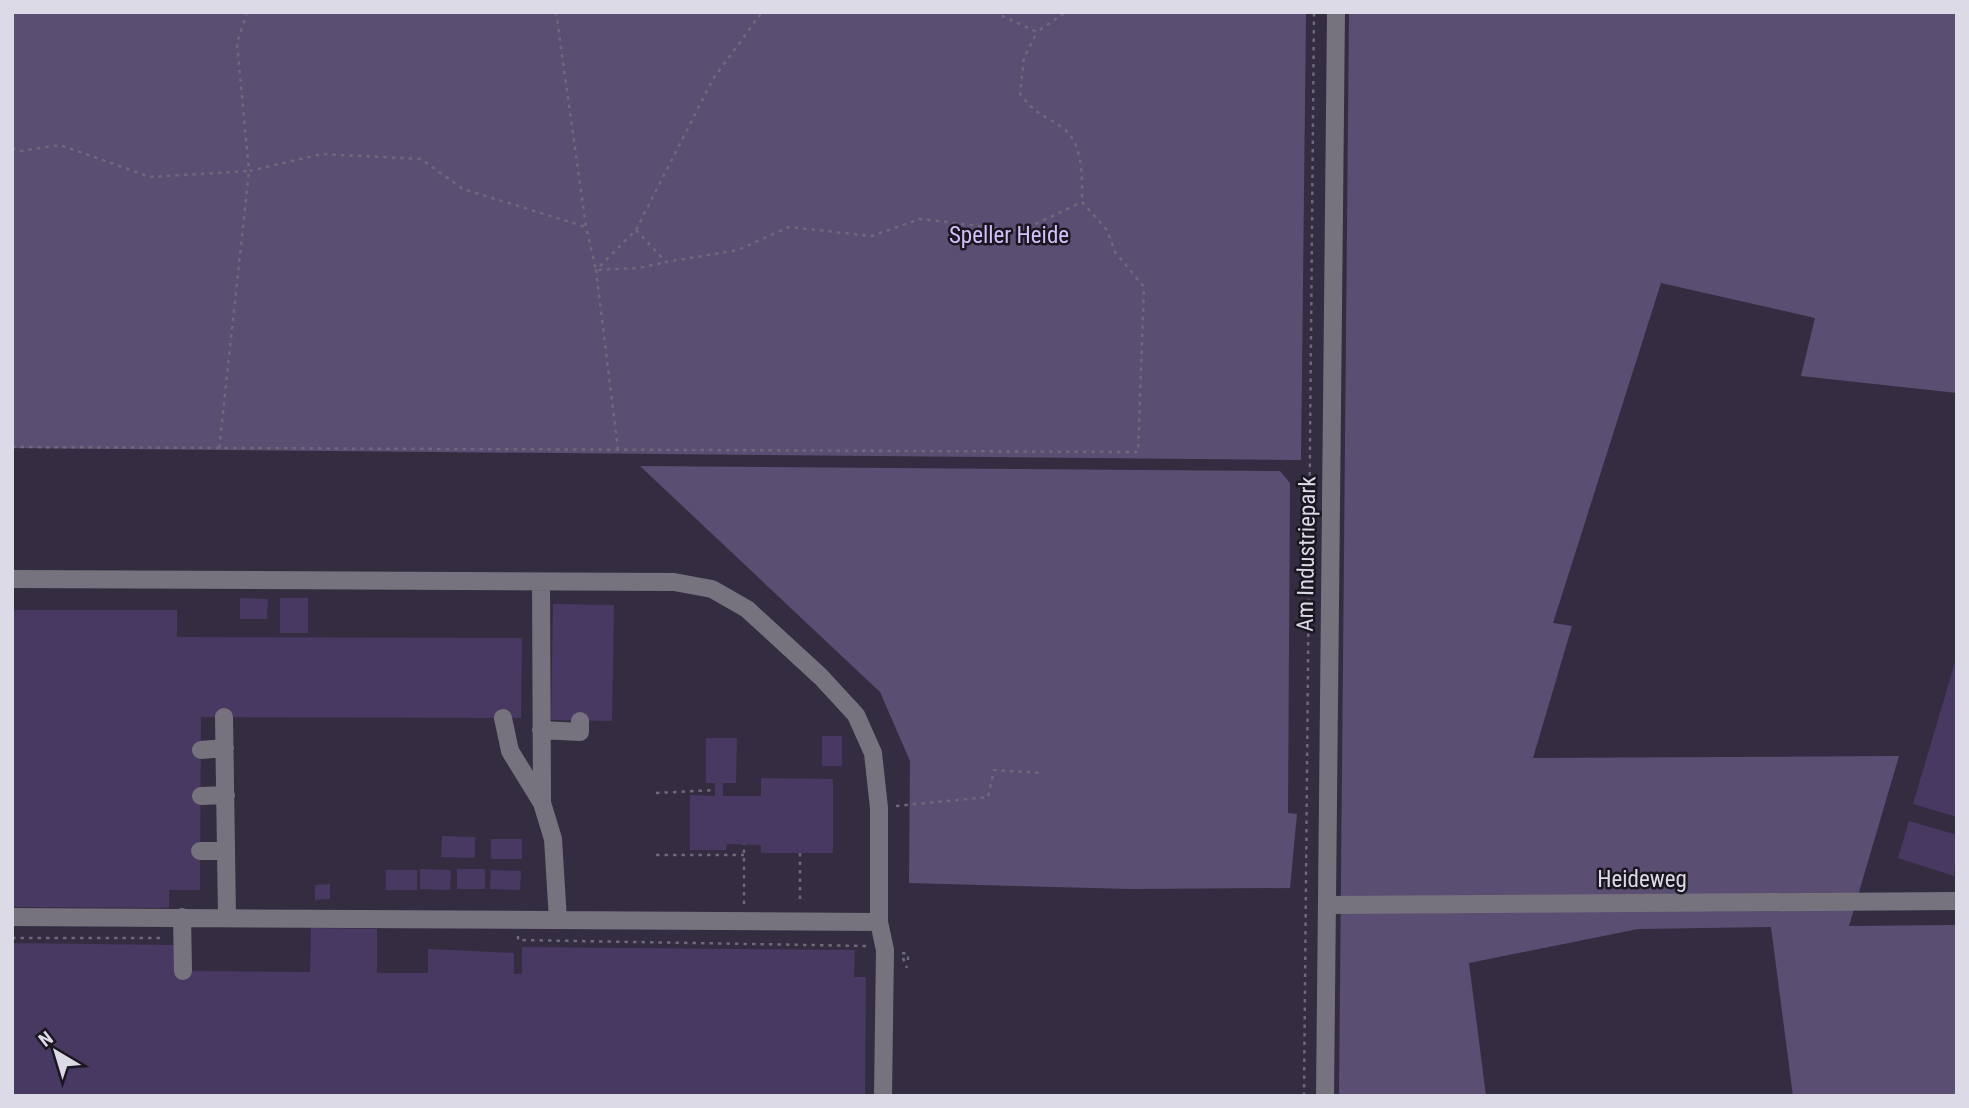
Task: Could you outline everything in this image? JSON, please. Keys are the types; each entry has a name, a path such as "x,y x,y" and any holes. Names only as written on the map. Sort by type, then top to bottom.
{"street":[{"name":"Am Industriepark","path":"1325,1096 1336,12"},
{"path":"12,579 674,582 712,589 747,609 821,677 856,715 873,752 879,808 879,922 885,950 883,1096"},
{"path":"541,582 542,803"},
{"path":"224,717 227,917"},
{"path":"503,718 510,751 542,803 553,839 558,920"},
{"path":"541,730 580,732 580,721"},
{"path":"201,750 225,748"},
{"path":"201,796 226,795"},
{"path":"200,851 226,851"},
{"name":"Heideweg","path":"1327,905 1957,901"},
{"path":"12,917 879,922"},
{"path":"182,917 183,971"}],"path":[{"path":"219,450 249,171 237,43 247,12"},
{"path":"556,12 586,227 596,270 618,451"},
{"path":"596,270 636,230 713,79 762,12"},
{"path":"995,12 1037,32"},
{"path":"12,447 1138,452 1144,287 1115,252 1107,230 1082,202 1081,159 1066,130 1033,111 1020,94 1024,58 1037,32 1066,12"},
{"path":"1304,1096 1314,12"},
{"path":"12,148 21,150 60,145 150,177 249,171 322,154 421,159 463,189 586,227"},
{"path":"596,270 639,268 737,250 789,227 872,236 920,219 1021,231 1082,202"},
{"path":"636,230 666,262"},
{"path":"879,808 988,797 994,770 1042,773"},
{"path":"656,793 715,789"},
{"path":"743,949 744,844"},
{"path":"800,853 800,950"},
{"path":"656,855 744,855"},
{"path":"12,938 182,938"},
{"path":"902,953 908,954 907,968"}],"green space":[{"name":"Speller Heide","path":"12,12 1306,12 1301,460 12,448"},
{"path":"1349,12 1957,12 1957,393 1801,376 1815,318 1661,283 1553,623 1572,626 1533,758 1899,756 1849,926 1957,925 1957,1096 1793,1096 1771,927 1638,929 1469,963 1486,1096 1339,1096"},
{"path":"640,466 1280,471 1290,483 1288,813 1297,814 1290,888 1130,889 909,883 910,761 880,692"}],"building":[{"path":"240,598 268,599 267,619 240,619"},
{"path":"280,598 308,598 308,633 280,633"},
{"path":"553,604 614,605 612,721 551,720"},
{"path":"12,610 177,610 177,637 522,638 521,718 201,717 200,890 169,890 169,908 12,907"},
{"path":"1957,659 1957,817 1913,804"},
{"path":"822,736 842,736 842,766 822,766"},
{"path":"706,738 737,738 736,783 723,783 723,796 761,796 761,778 833,779 833,853 761,853 761,845 727,844 726,850 690,850 690,795 715,796 715,783 706,783"},
{"path":"1909,821 1957,835 1954,876 1898,858"},
{"path":"442,836 475,837 475,858 441,857"},
{"path":"491,839 522,839 522,859 491,859"},
{"path":"420,869 451,870 450,890 420,889"},
{"path":"457,869 485,869 485,889 457,889"},
{"path":"386,870 417,870 417,890 386,890"},
{"path":"491,870 521,871 520,890 490,889"},
{"path":"330,884 330,899 315,900 315,885"},
{"path":"311,928 377,929 377,973 428,973 428,949 514,953 514,974 522,974 522,947 855,950 854,977 866,977 865,1096 12,1096 12,943 174,945 174,971 310,972"}]}
